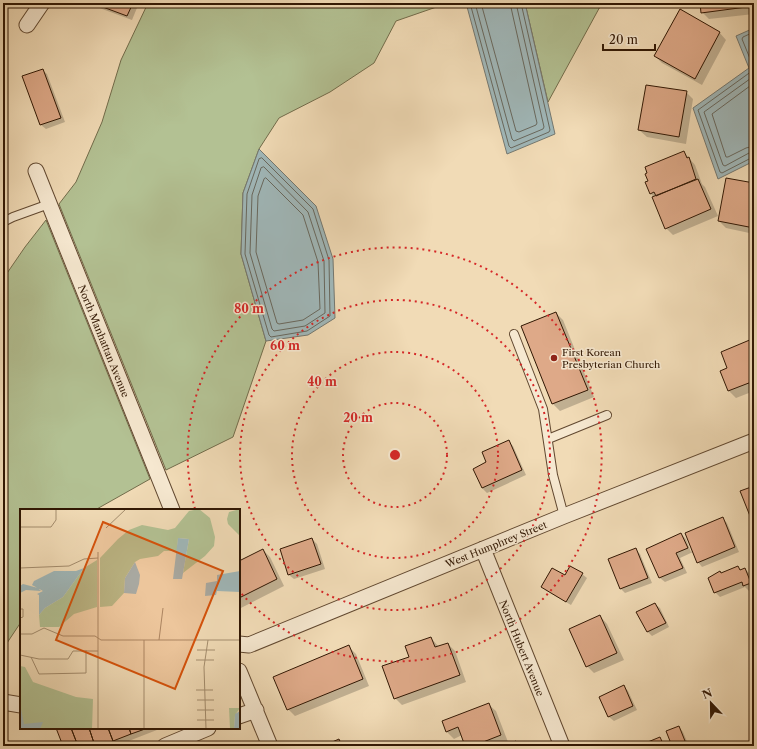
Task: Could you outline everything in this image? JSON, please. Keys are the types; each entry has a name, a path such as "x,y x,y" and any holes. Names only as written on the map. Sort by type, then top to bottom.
{"street":[{"path":"27,25 42,3"},
{"name":"North Manhattan Avenue","path":"36,171 172,509"},
{"name":"West Humphrey Street","path":"240,644 249,645 564,516 754,441"},
{"name":"North Hubert Avenue","path":"483,549 562,746"},
{"path":"240,673 270,746"},
{"path":"3,702 20,705"},
{"path":"240,716 256,710"},
{"path":"165,746 192,740 207,729"}],"lane":[{"path":"3,222 12,217 49,204"},
{"path":"514,334 543,408 553,475 564,516"},
{"path":"548,439 607,415"}],"green space":[{"path":"148,3 448,3 396,21 374,63 330,92 279,118 259,149 243,193 241,254 266,341 233,437 166,470 59,204 76,182 102,122 121,60"},
{"path":"525,3 602,3 548,102"},
{"path":"46,220 150,479 97,509 20,509 20,624 3,649 3,279"}],"water":[{"path":"466,3 525,3 555,134 507,154"},
{"path":"754,28 754,161 718,179 693,108 749,68 736,36"},
{"path":"259,149 316,206 333,259 335,318 308,335 266,341 241,254 243,193"}],"building":[{"path":"92,3 133,3 127,16"},
{"path":"700,3 754,3 754,6 701,13"},
{"path":"680,9 720,32 695,79 654,56"},
{"path":"43,69 61,118 40,125 22,76"},
{"path":"646,85 687,91 679,137 638,130"},
{"path":"684,151 687,158 689,157 696,179 656,196 654,192 650,194 645,182 648,181 645,174 647,173 645,167"},
{"path":"726,178 754,183 754,228 718,221"},
{"path":"698,179 711,209 665,229 652,197"},
{"name":"First Korean Presbyterian Church","path":"556,312 588,390 552,404 521,326"},
{"path":"752,339 754,343 754,381 728,391 720,371 727,368 721,352"},
{"path":"509,440 522,470 482,488 473,469 486,462 482,452"},
{"path":"754,486 754,526 740,491"},
{"path":"723,517 735,547 697,563 685,533"},
{"path":"681,533 688,548 676,553 683,568 659,578 646,549"},
{"path":"312,538 321,564 288,575 280,549"},
{"path":"636,548 648,578 620,589 608,559"},
{"path":"263,549 277,579 240,598 240,560"},
{"path":"570,566 583,573 566,602 541,587 552,568 565,575"},
{"path":"738,566 740,570 745,568 751,583 743,586 742,582 714,593 708,578 720,571 721,573"},
{"path":"655,603 666,623 647,632 636,612"},
{"path":"600,615 617,653 586,667 569,629"},
{"path":"431,637 435,647 448,643 460,675 394,699 382,666 409,657 405,646"},
{"path":"349,645 363,679 287,710 273,677"},
{"path":"624,685 633,706 608,717 599,697"},
{"path":"489,703 501,735 473,746 465,746 458,727 446,732 442,721"},
{"path":"679,726 687,746 672,746 666,731"},
{"path":"56,729 71,729 78,746 63,746"},
{"path":"71,729 89,729 95,746 78,746"},
{"path":"89,729 108,729 113,741 100,746 95,746"},
{"path":"108,729 129,729 131,734 113,741"},
{"path":"129,729 145,729 131,734"},
{"path":"660,737 664,746 638,746"},
{"path":"339,739 342,746 323,746"},
{"path":"516,741 518,746 504,746"}],"place":[{"name":"First Korean Presbyterian Church","path":"554,358"}]}
